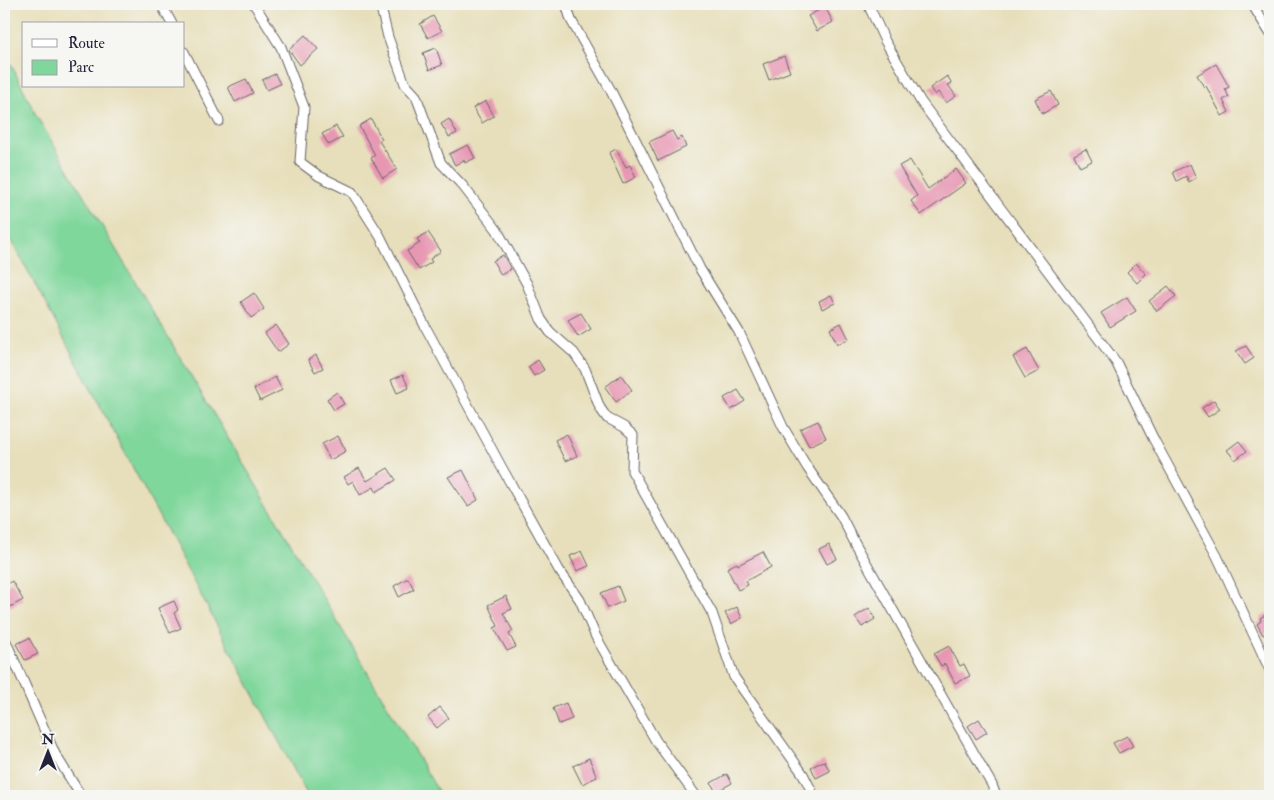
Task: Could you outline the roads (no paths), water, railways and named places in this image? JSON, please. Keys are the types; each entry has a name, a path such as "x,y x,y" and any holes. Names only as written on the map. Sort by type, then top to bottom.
{"street":[{"path":"161,4 171,22"},
{"path":"254,4 281,47 304,107 300,162 319,176 352,192 380,236 426,328 498,460 559,570 580,600 596,637 656,741 696,796"},
{"path":"380,4 388,38 405,84 416,96 441,163 464,186 497,230 527,284 541,319 550,332 574,353 585,370 600,408 607,418 624,427 633,435 632,471 712,613 734,677 803,774 814,796"},
{"path":"566,4 571,20 610,89 700,269 739,332 783,427 807,467 841,516 992,785 996,796"},
{"path":"868,4 885,41 920,102 1116,362 1153,438 1217,556 1270,670"},
{"path":"1252,4 1270,33"},
{"path":"185,54 219,121"},
{"path":"4,637 56,754 81,796"}]}
